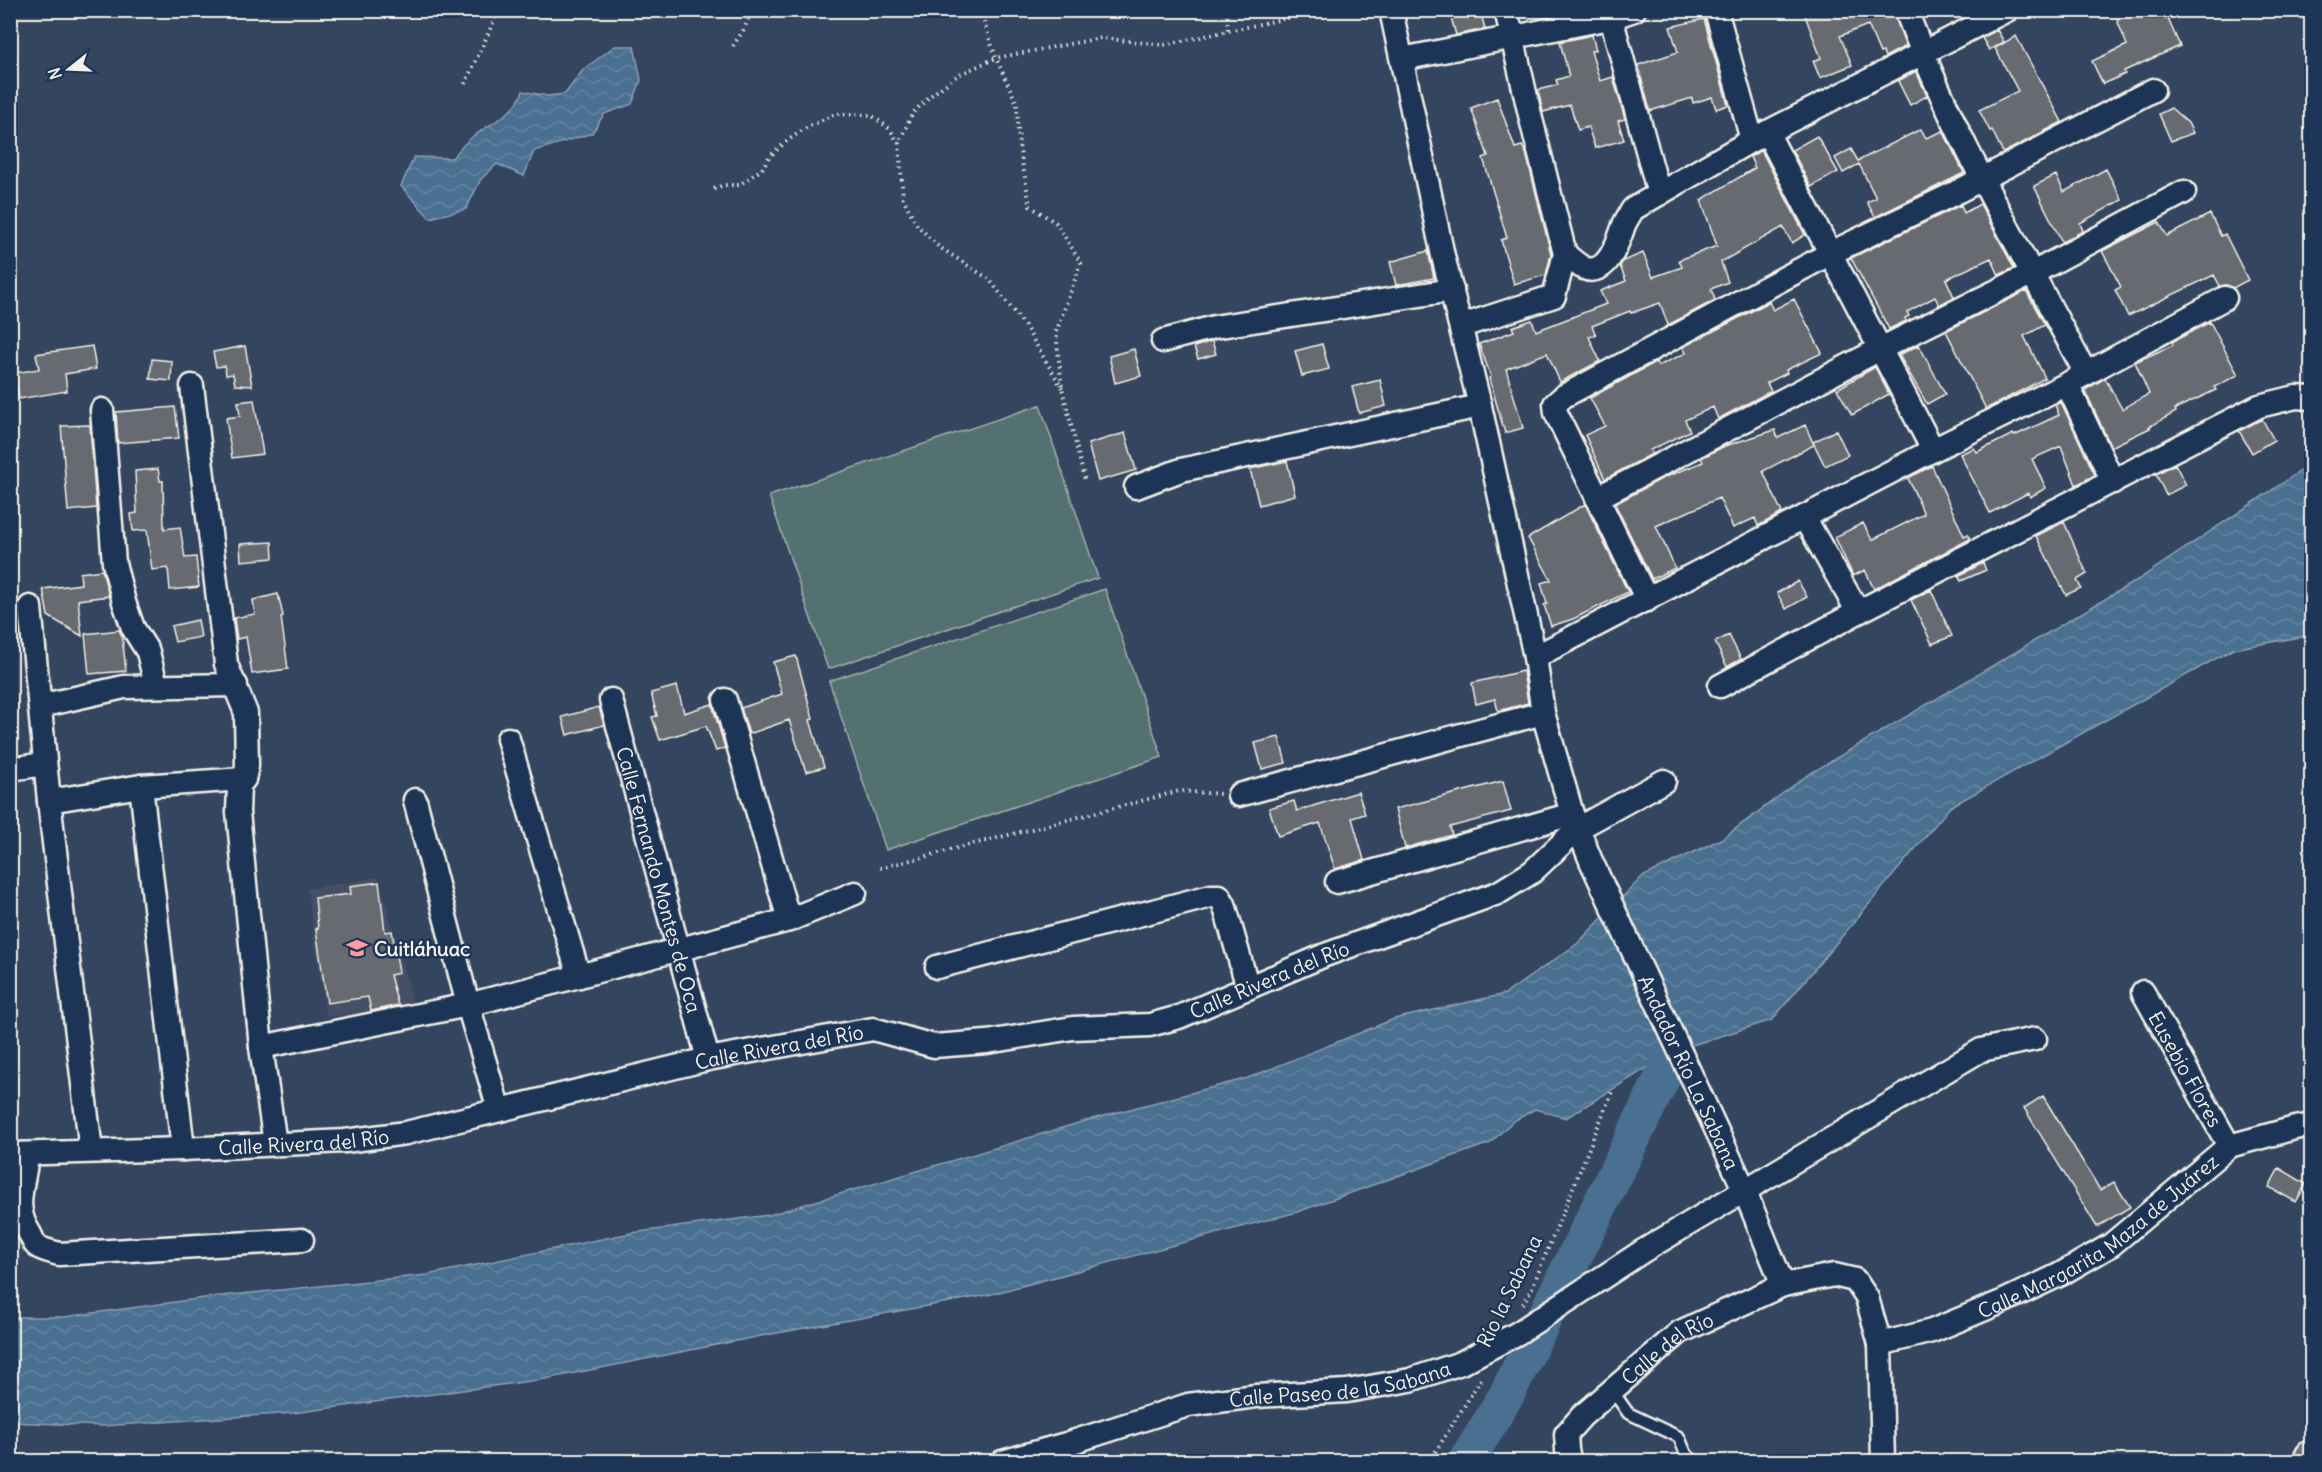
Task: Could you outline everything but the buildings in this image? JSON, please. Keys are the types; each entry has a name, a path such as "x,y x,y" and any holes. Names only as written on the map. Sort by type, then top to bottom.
{"main road":[{"path":"2310,1461 2312,1457"}],"street":[{"name":"Andador Río La Sabana","path":"1391,10 1443,256 1480,406 1535,657 1543,713 1575,821 1591,861 1744,1189 1783,1286"},
{"path":"1461,326 1554,296 1565,254 1506,10"},
{"path":"1402,58 1634,10"},
{"path":"1716,10 1760,136 1831,253 1933,450"},
{"path":"1906,10 1922,53 1982,178 2033,273 2077,379 2113,482"},
{"path":"1565,254 1586,270 1596,269 1611,258 1620,241 1624,224 1633,209 1760,136 2007,10"},
{"path":"1609,14 1659,194"},
{"path":"1647,600 1556,413 1555,404 1564,396 1831,253 2152,90"},
{"path":"1597,498 1880,349 2033,273 2184,192"},
{"path":"1163,341 1214,327 1452,290"},
{"path":"1535,657 1933,450 2077,379 2225,298"},
{"path":"192,386 226,664 246,713 247,766 244,779 239,785 238,812 261,1047 275,1144"},
{"path":"1720,686 1858,612 2259,406 2296,397 2312,398"},
{"path":"1136,487 1181,470 1480,406"},
{"path":"102,410 114,562 124,602 133,628 148,652 156,685"},
{"path":"1804,517 1858,612"},
{"path":"30,607 49,801 91,1151"},
{"path":"40,706 124,687 236,685"},
{"name":"Calle Fernando Montes de Oca","path":"611,700 708,1059"},
{"path":"725,700 789,920"},
{"path":"1239,795 1543,713"},
{"path":"508,740 579,976"},
{"path":"10,769 45,764"},
{"path":"49,801 141,786 244,779"},
{"path":"1337,882 1575,821 1664,781"},
{"path":"141,786 183,1149"},
{"path":"415,800 468,1005 499,1110"},
{"name":"Calle Rivera del Río","path":"19,1154 345,1141 406,1133 708,1059 873,1029 934,1046 987,1042 1073,1028 1150,1025 1179,1017 1325,955 1498,893 1532,872 1575,821"},
{"path":"261,1047 468,1005 789,920 855,893"},
{"path":"937,967 1211,896 1220,896 1248,988"},
{"name":"Eusebio Flores","path":"2143,992 2229,1146"},
{"name":"Calle Paseo de la Sabana","path":"1002,1461 1066,1444 1188,1405 1256,1396 1347,1390 1410,1380 1461,1363 1518,1333 1642,1251 1981,1050 2035,1039"},
{"name":"Calle Margarita Maza de Juárez","path":"1880,1344 1932,1331 2004,1301 2070,1269 2111,1245 2229,1146 2312,1125"},
{"path":"19,1154 25,1175 20,1191 19,1212 25,1227 38,1246 59,1254 302,1240"},
{"name":"Calle del Río","path":"1570,1461 1566,1434 1582,1416 1680,1332 1783,1286 1834,1275 1855,1280 1867,1298 1880,1344 1883,1461"}],"lane":[{"path":"1612,1390 1628,1413 1678,1437 1686,1454 1695,1461"}],"path":[{"path":"465,84 499,10"},
{"path":"733,46 752,10"},
{"path":"980,10 996,58 1017,104 1019,145 1030,206 1056,223 1081,263 1056,332 1062,388 1085,481"},
{"path":"1227,10 1228,32"},
{"path":"1062,388 1025,326 989,279 939,247 917,225 903,198 899,143 912,114 930,96 958,75 996,58 1101,38 1164,45 1324,10"},
{"path":"714,189 723,184 740,185 762,169 769,157 787,141 823,118 835,114 871,115 890,129 899,143"},
{"path":"880,868 1180,791 1239,795"},
{"name":"Río la Sabana","path":"1521,1308 1532,1288 1612,1092"},
{"name":"Río la Sabana","path":"1429,1461 1486,1370"}],"shaded area":[{"name":"Cuitláhuac","path":"379,877 414,1006 373,1019 368,1012 326,1017 307,889"}],"green space":[{"path":"1040,405 1098,578 828,669 769,496"},
{"path":"1105,589 1162,757 886,850 829,681"}],"water":[{"path":"615,46 634,46 641,80 632,104 604,114 592,133 534,151 524,176 497,164 481,179 466,209 430,218 401,186 414,157 452,158 472,137 515,106 523,91 547,96 565,94 583,70"},
{"path":"2311,464 2311,635 2233,649 1950,807 1772,1020 1676,1050 1566,1118 1535,1109 1512,1122 1490,1143 1297,1212 988,1295 766,1335 545,1379 293,1413 102,1426 11,1422 11,1317 64,1317 212,1297 427,1275 631,1233 769,1215 1092,1119 1248,1078 1394,1019 1505,994 1577,944 1642,877 1723,838 1806,776 2139,579"}],"waterway":[{"path":"1466,1462 1507,1394 1676,1050"}],"place":[{"name":"Cuitláhuac","path":"357,948"}]}
